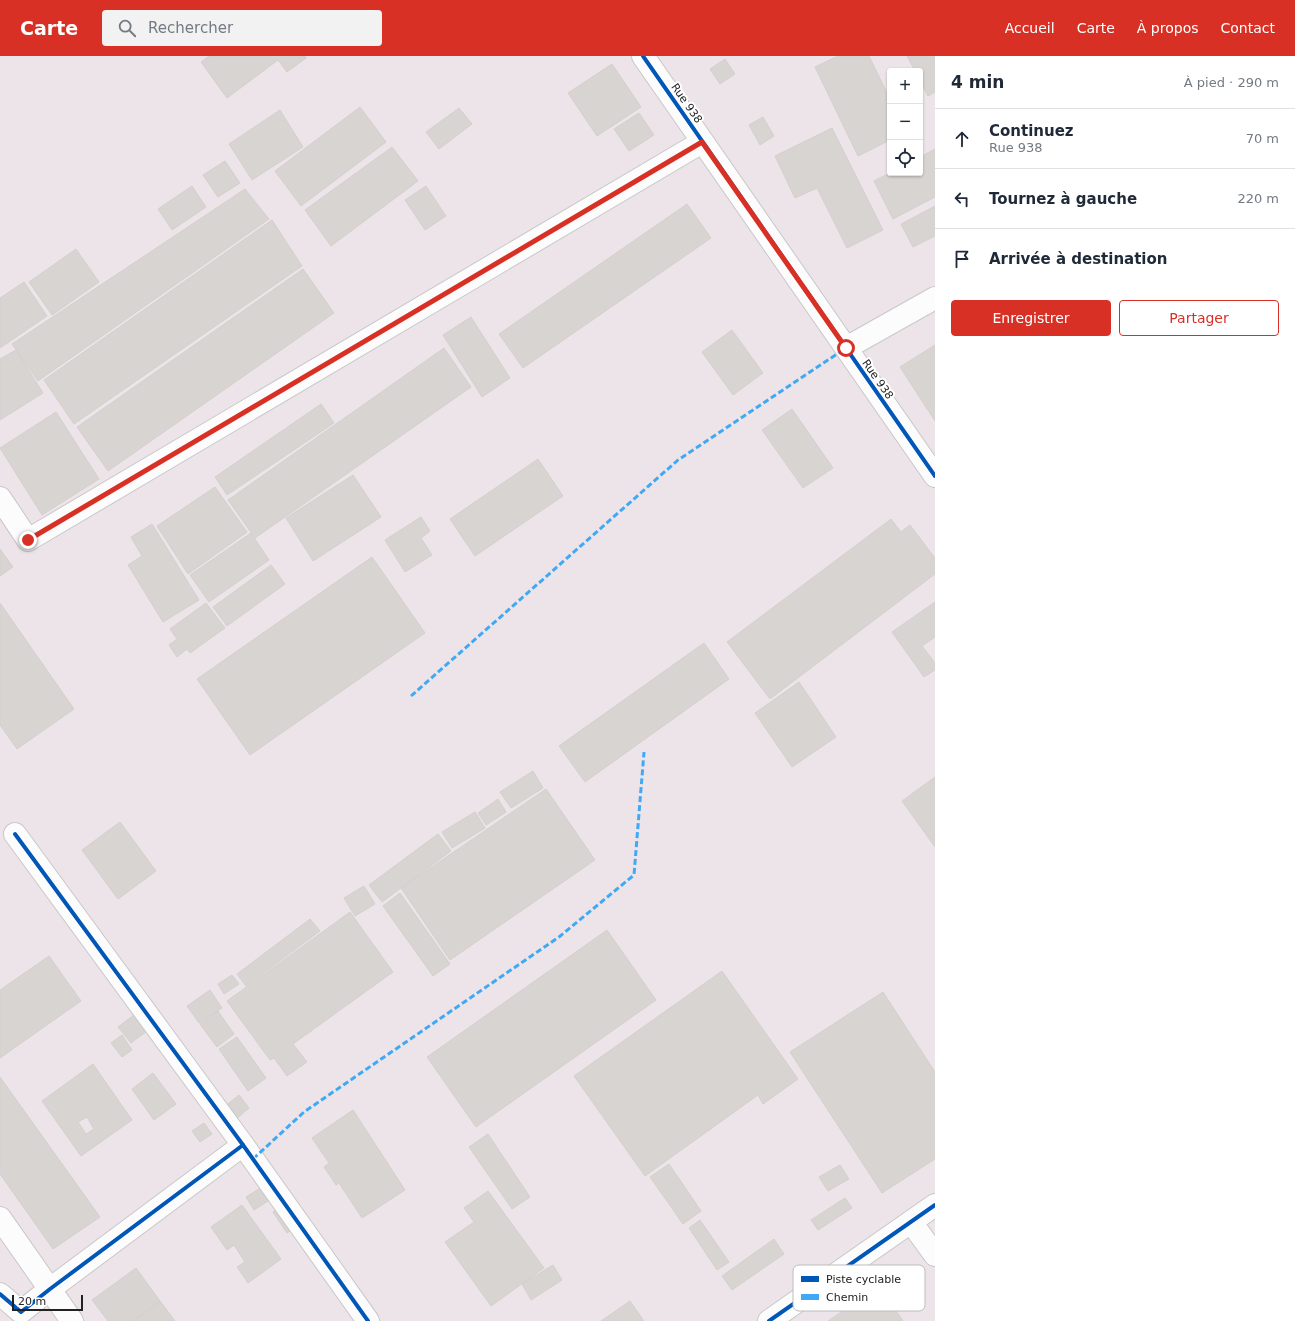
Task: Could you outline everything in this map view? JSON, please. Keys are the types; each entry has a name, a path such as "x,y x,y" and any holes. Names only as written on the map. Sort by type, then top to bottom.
{"street":[{"name":"Rue 938","path":"643,56 935,476"},
{"path":"0,498 28,540 702,142"},
{"path":"846,348 935,298"},
{"path":"15,834 243,1145 368,1321"},
{"path":"0,1294 21,1312 243,1145"},
{"path":"849,1265 935,1205"},
{"path":"0,1218 72,1321"},
{"path":"911,1222 935,1255"},
{"path":"769,1321 793,1304"}],"shaded area":[{"path":"0,56 935,56 935,1321 0,1321"}],"building":[{"path":"209,56 305,56 306,58 287,72 278,60 227,98 201,62"},
{"path":"838,56 869,56 887,93 887,142 858,156 815,67"},
{"path":"907,56 935,56 935,92 928,96 923,87 923,68 913,68"},
{"path":"725,59 735,74 720,84 710,69"},
{"path":"612,64 641,107 597,136 568,93"},
{"path":"360,107 386,142 301,206 275,171"},
{"path":"459,108 472,124 439,149 426,132"},
{"path":"280,110 303,147 252,180 229,144"},
{"path":"639,113 654,135 629,151 614,129"},
{"path":"763,117 774,136 760,145 749,125"},
{"path":"832,128 883,230 847,248 817,188 795,198 775,156"},
{"path":"392,147 418,181 331,246 305,210"},
{"path":"935,149 935,197 893,219 874,181 887,174 887,176 923,176 923,155"},
{"path":"225,161 240,183 218,197 203,175"},
{"path":"192,186 206,207 172,230 158,209"},
{"path":"426,186 446,216 425,230 405,200"},
{"path":"245,189 269,219 38,381 12,344"},
{"path":"687,204 711,238 523,368 499,334"},
{"path":"935,206 935,236 913,247 901,224"},
{"path":"272,220 302,266 74,424 44,380"},
{"path":"76,249 99,282 52,315 29,282"},
{"path":"303,269 334,313 108,471 77,427"},
{"path":"24,282 47,316 0,348 0,298"},
{"path":"471,317 510,378 482,397 443,335"},
{"path":"732,330 763,373 733,395 702,352"},
{"path":"935,345 935,421 900,367"},
{"path":"444,348 471,387 255,538 228,500"},
{"path":"16,350 43,393 0,420 0,359"},
{"path":"321,404 334,423 227,495 215,477"},
{"path":"792,409 833,468 803,488 762,430"},
{"path":"56,412 99,479 42,515 0,448"},
{"path":"538,459 563,496 475,556 450,519"},
{"path":"353,475 381,517 313,561 286,518"},
{"path":"215,487 247,532 188,574 157,526"},
{"path":"421,517 430,531 421,538 432,555 405,572 385,540"},
{"path":"891,519 901,532 910,525 935,558 935,574 770,699 727,642"},
{"path":"152,524 199,600 163,622 128,565 142,556 131,537"},
{"path":"251,533 269,560 209,602 190,575"},
{"path":"0,549 13,567 0,576"},
{"path":"372,557 425,633 250,755 197,679"},
{"path":"271,565 285,584 227,626 213,607"},
{"path":"935,602 935,637 922,646 935,663 935,670 924,677 892,632"},
{"path":"0,603 74,709 17,749 0,725"},
{"path":"206,603 225,628 190,653 187,649 177,657 169,645 177,639 170,629"},
{"path":"704,643 729,679 585,782 559,746"},
{"path":"799,682 836,737 792,767 755,713"},
{"path":"533,771 543,788 511,808 500,792"},
{"path":"935,777 935,847 902,801"},
{"path":"546,789 595,860 450,960 401,888"},
{"path":"498,799 506,812 486,825 478,813"},
{"path":"475,812 485,828 452,848 442,832"},
{"path":"120,822 156,871 118,899 82,850"},
{"path":"438,834 451,851 382,902 369,885"},
{"path":"364,886 375,904 355,916 344,898"},
{"path":"400,893 450,964 433,976 383,906"},
{"path":"350,912 393,972 293,1044 307,1062 287,1076 274,1058 270,1060 227,1001"},
{"path":"310,919 320,931 246,986 237,974"},
{"path":"607,930 656,1000 476,1127 427,1057"},
{"path":"49,956 81,1001 0,1058 0,990"},
{"path":"722,971 798,1079 763,1104 758,1095 645,1176 574,1076"},
{"path":"232,975 239,984 224,994 218,984"},
{"path":"210,990 222,1008 199,1023 187,1006"},
{"path":"883,992 935,1072 935,1159 882,1193 790,1052"},
{"path":"218,1011 234,1034 217,1047 200,1024"},
{"path":"135,1014 147,1031 131,1043 118,1027"},
{"path":"122,1035 132,1050 122,1057 111,1043"},
{"path":"237,1037 266,1078 248,1091 219,1049"},
{"path":"93,1064 132,1120 81,1156 42,1101","holes":["87,1117 94,1129 86,1134 78,1122"]},
{"path":"153,1073 176,1104 154,1120 132,1089"},
{"path":"0,1077 100,1217 53,1249 0,1174"},
{"path":"239,1095 249,1108 229,1125 218,1112"},
{"path":"353,1110 405,1190 362,1218 339,1183 336,1185 324,1167 329,1163 312,1138"},
{"path":"204,1123 212,1134 200,1142 192,1131"},
{"path":"488,1134 530,1197 512,1209 469,1147"},
{"path":"669,1164 701,1211 683,1224 650,1177"},
{"path":"840,1165 849,1179 828,1191 819,1177"},
{"path":"268,1183 276,1196 254,1210 246,1197"},
{"path":"488,1191 544,1268 491,1306 445,1242 474,1222 464,1208"},
{"path":"845,1198 852,1208 818,1230 811,1220"},
{"path":"284,1204 299,1225 287,1233 273,1212"},
{"path":"242,1205 281,1259 248,1283 237,1267 245,1262 234,1245 227,1250 211,1227"},
{"path":"700,1220 729,1262 717,1270 689,1228"},
{"path":"774,1239 784,1254 732,1290 722,1276"},
{"path":"553,1265 562,1280 531,1300 522,1284"},
{"path":"136,1268 160,1301 133,1321 108,1321 92,1300"},
{"path":"160,1301 175,1321 133,1321"},
{"path":"630,1301 644,1321 601,1321"},
{"path":"843,1311 896,1311 903,1321 828,1321"}],"marked path":[{"path":"411,696 678,460 846,348"},
{"path":"253,1159 304,1112 559,937 634,875 644,752"}],"cycle path":[{"path":"643,56 935,476"},
{"path":"15,834 243,1145 368,1321"},
{"path":"0,1294 21,1312 243,1145"},
{"path":"849,1265 935,1205"},
{"path":"769,1321 793,1304"}],"route":[{"path":"28,540 702,142 846,348"}]}
